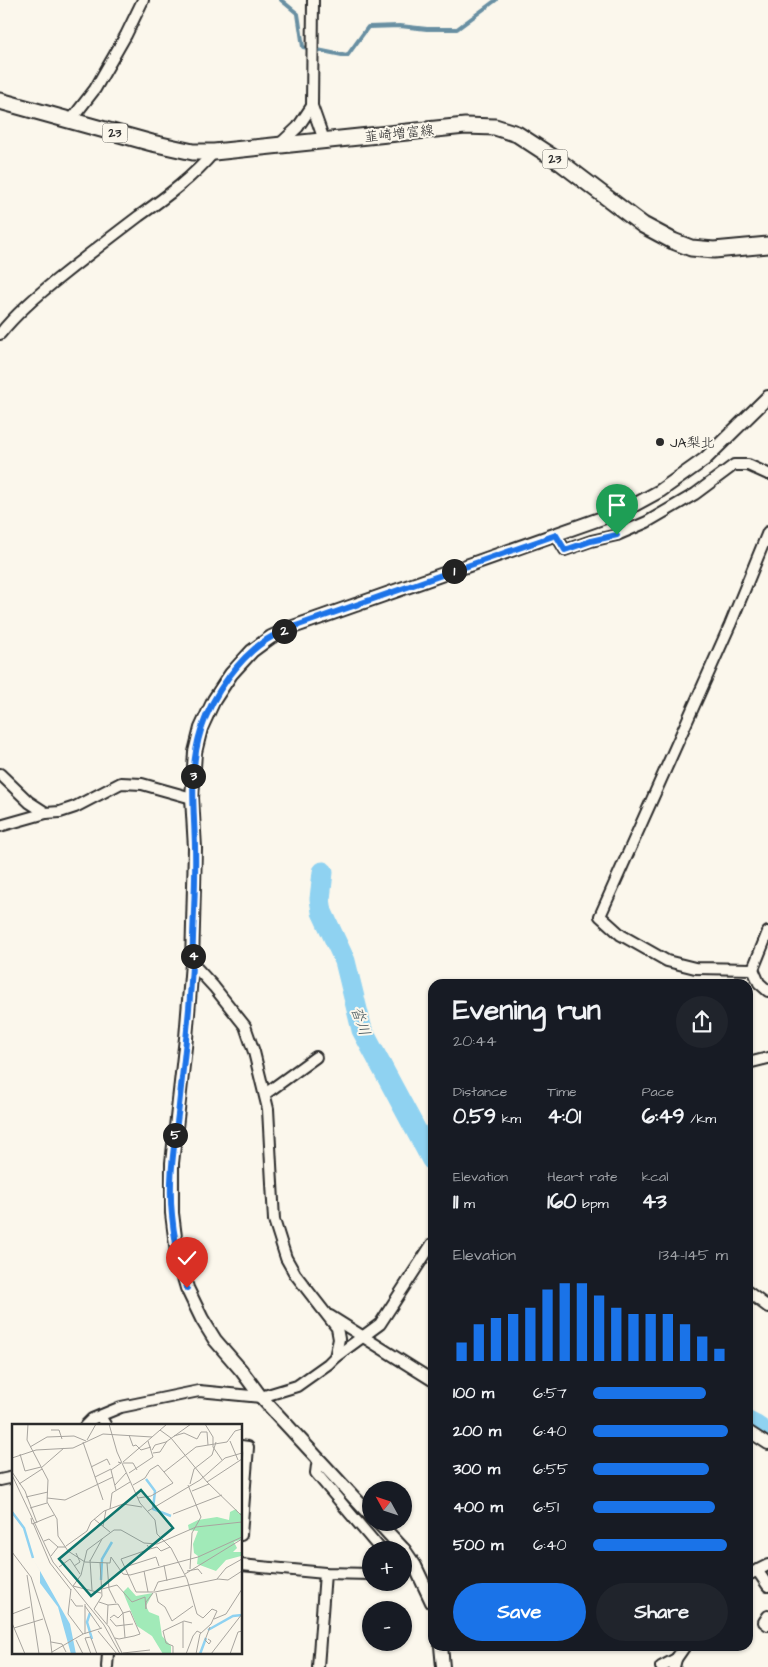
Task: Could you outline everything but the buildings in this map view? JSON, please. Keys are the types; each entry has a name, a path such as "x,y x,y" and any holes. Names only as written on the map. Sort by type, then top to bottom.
{"main road":[{"name":"韮崎増富線","path":"0,101 152,143 193,152 214,152 465,126 495,127 516,134 560,162 643,225 673,241 691,248 714,250 768,245"}],"street":[{"path":"71,120 94,89 126,35 143,0"},
{"path":"313,0 312,106 324,140"},
{"path":"280,144 298,127 312,106"},
{"path":"0,334 10,320 46,288 203,166 214,152"},
{"path":"362,1506 261,1397 215,1340 206,1327 187,1288 177,1253 172,1213 172,1163 192,963 195,848 192,798 195,752 201,728 214,700 231,674 252,651 271,637 293,627 625,510 660,491 705,459 768,397"},
{"path":"556,535 565,550 617,535 647,522 687,499 734,464 748,465 768,474"},
{"path":"753,969 695,968 667,961 621,935 600,916 730,624 768,532"},
{"path":"0,774 29,802 46,813"},
{"path":"0,826 75,807 121,783 142,784 192,798"},
{"path":"768,932 753,969 759,983 768,991"},
{"path":"192,963 214,986 245,1026 254,1052 268,1109 274,1220 286,1258 295,1274 337,1328 338,1339 335,1357"},
{"path":"265,1094 316,1057"},
{"path":"753,1062 768,1058"},
{"path":"87,1424 92,1418 121,1407 199,1391 261,1397 297,1386 380,1324 428,1250"},
{"path":"753,1296 768,1307"},
{"path":"326,1313 428,1378"},
{"path":"100,1416 105,1424"},
{"path":"753,1434 768,1444"},
{"path":"242,1446 248,1447 242,1522"},
{"path":"318,1458 316,1473 374,1541"},
{"path":"386,1531 396,1541"},
{"path":"412,1562 428,1594"},
{"path":"242,1565 325,1573 362,1574"},
{"path":"753,1572 768,1565"},
{"path":"318,1667 325,1573"},
{"path":"753,1573 768,1586"},
{"path":"768,1616 764,1622 768,1625"},
{"path":"442,1651 443,1667"},
{"path":"661,1667 675,1663 682,1651"},
{"path":"107,1667 108,1654"}],"waterway":[{"path":"281,0 298,14 303,47 347,56 368,27 400,26 427,29 457,29 496,0"},
{"name":"沓川","path":"323,872 320,899 322,912 345,961 362,1030 428,1153"},
{"name":"沓川","path":"753,1424 768,1434"}],"place":[{"name":"JA梨北","path":"660,442"}],"route":[{"path":"187,1288 177,1253 172,1213 172,1163 192,963 195,848 192,798 195,752 201,728 214,700 231,674 252,651 271,637 293,627 556,535 565,550 617,535"}]}
